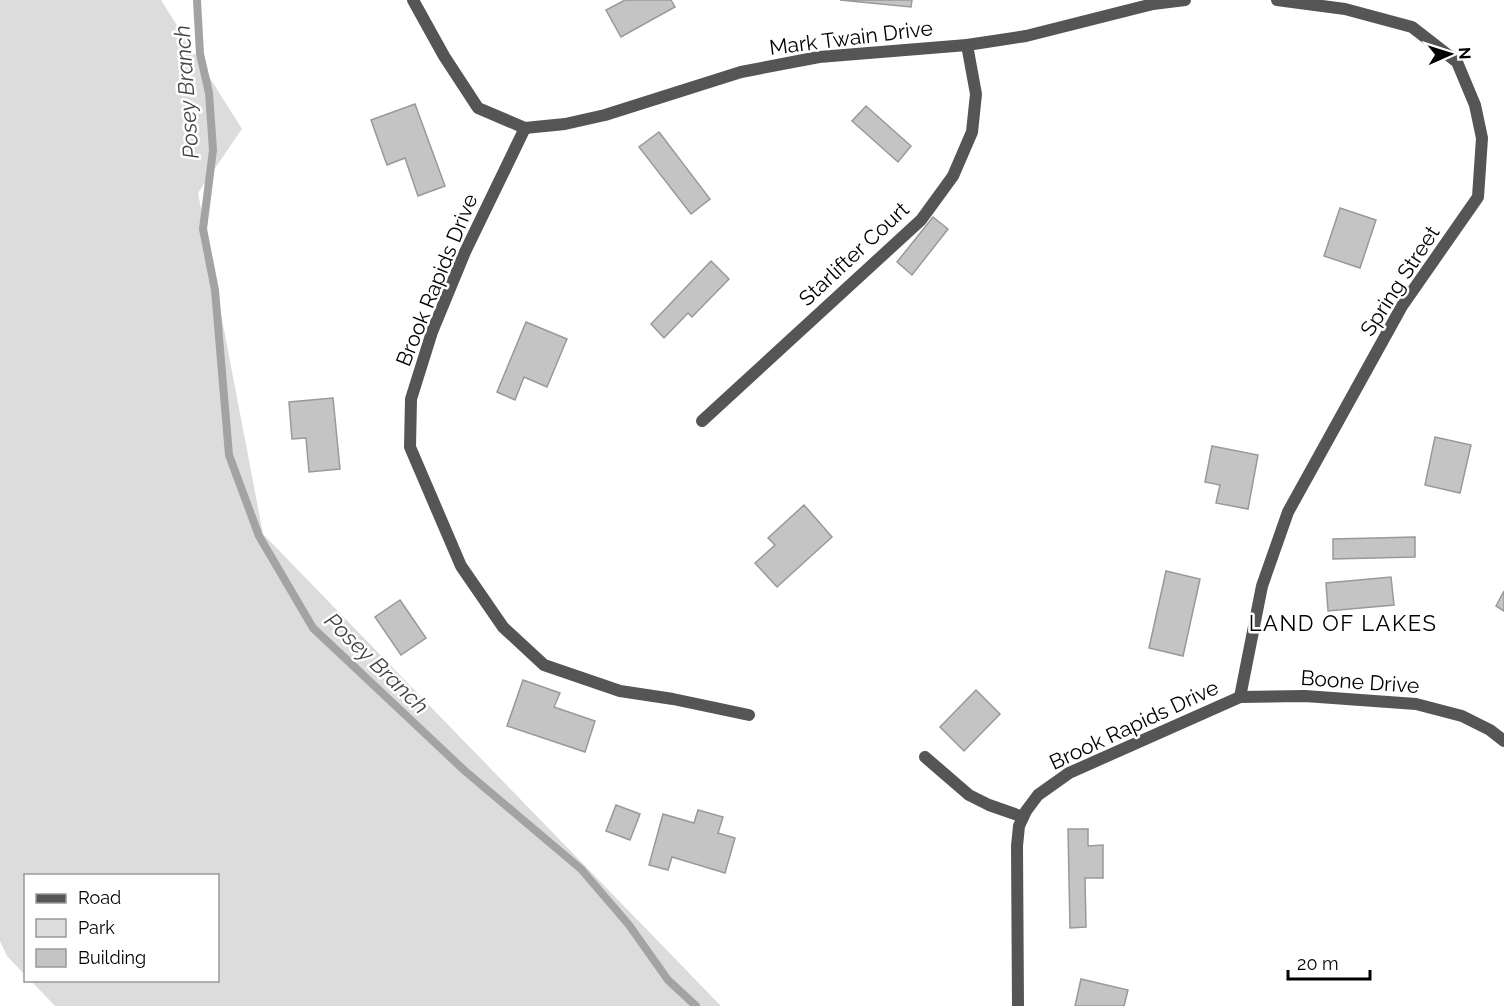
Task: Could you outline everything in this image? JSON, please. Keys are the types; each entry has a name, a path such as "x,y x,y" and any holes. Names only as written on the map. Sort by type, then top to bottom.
{"street":[{"path":"413,0 444,56 478,108 525,128"},
{"name":"Mark Twain Drive","path":"525,128 565,124 605,116 741,72 796,61 819,57 967,45 1026,36 1153,4 1185,0"},
{"name":"Spring Street","path":"1240,697 1262,586 1288,512 1402,306 1478,197 1482,138 1475,105 1456,62 1412,27 1345,9 1277,0"},
{"name":"Starlifter Court","path":"702,421 921,220 953,176 972,132 976,94 967,45"},
{"name":"Brook Rapids Drive","path":"525,128 465,252 432,332 411,399 410,447 461,566 503,627 544,665 620,691 673,699 748,716"},
{"name":"Boone Drive","path":"1240,697 1305,696 1416,704 1462,716 1490,730 1504,741"},
{"name":"Brook Rapids Drive","path":"1018,1006 1017,846 1019,826 1038,795 1069,773 1240,697"},
{"path":"925,757 969,795 1023,817"}],"green space":[{"path":"0,0 161,0 242,129 198,193 263,534 721,1006 55,1006 32,982 219,982 219,874 24,874 24,974 7,956 0,941"}],"building":[{"path":"625,0 671,0 675,7 621,37 606,10"},
{"path":"840,0 912,0 911,7"},
{"path":"415,104 445,186 418,196 405,158 387,165 371,120"},
{"path":"866,106 911,146 898,162 852,121"},
{"path":"659,132 710,199 691,214 639,147"},
{"path":"1340,208 1376,220 1360,268 1324,256"},
{"path":"933,217 948,229 912,275 897,262"},
{"path":"711,261 729,279 692,317 688,313 664,338 651,324"},
{"path":"526,322 567,339 547,387 524,377 515,400 497,392"},
{"path":"333,398 340,469 309,472 306,438 292,439 289,402"},
{"path":"1435,437 1471,445 1460,493 1425,485"},
{"path":"1212,446 1258,455 1248,509 1216,503 1220,485 1205,482"},
{"path":"804,505 832,537 777,587 755,563 775,545 768,538"},
{"path":"1415,537 1415,557 1333,559 1333,539"},
{"path":"1166,571 1200,579 1183,656 1149,648"},
{"path":"1391,577 1394,605 1328,611 1326,583"},
{"path":"1504,591 1504,611 1496,606"},
{"path":"400,600 426,638 401,655 375,617"},
{"path":"523,680 560,693 554,707 595,721 585,752 507,726"},
{"path":"976,690 1000,714 964,751 940,727"},
{"path":"616,805 640,814 630,840 606,831"},
{"path":"698,810 723,817 718,833 735,838 725,873 672,857 668,870 649,865 663,814 694,823"},
{"path":"1068,829 1088,829 1088,846 1103,845 1103,878 1085,878 1086,927 1070,928"},
{"path":"1081,979 1128,990 1124,1006 1075,1006"}],"waterway":[{"name":"Posey Branch","path":"197,0 200,54 209,93 213,150 203,229 215,290 229,455 259,536 313,628 465,771 581,869 629,925 668,980 696,1006"}],"district":[{"name":"LAND OF LAKES","path":"1343,623"}]}
